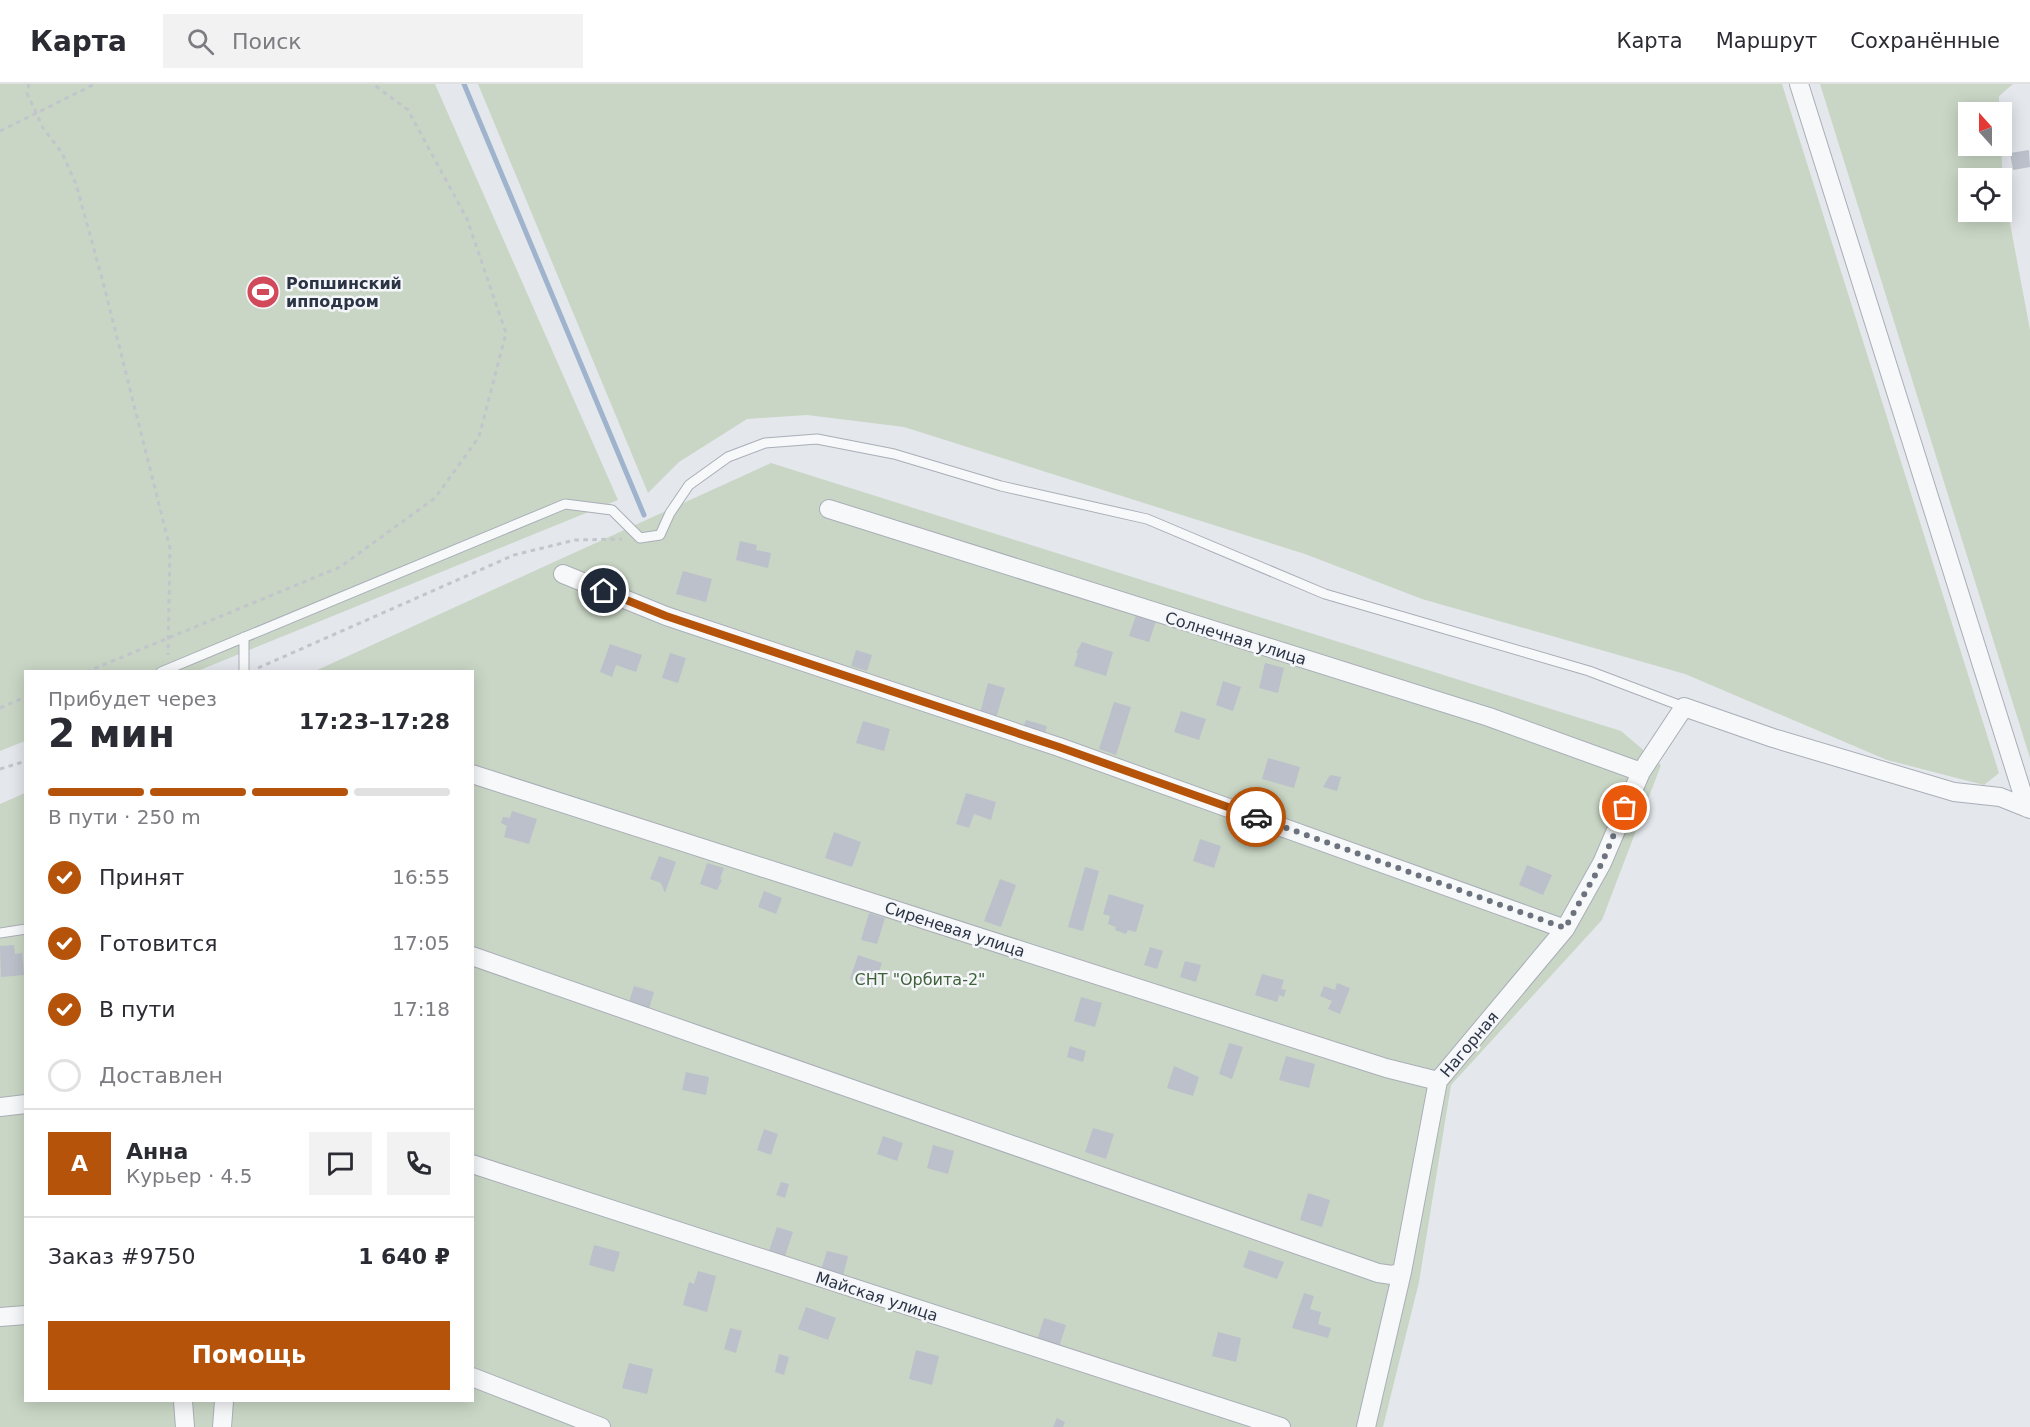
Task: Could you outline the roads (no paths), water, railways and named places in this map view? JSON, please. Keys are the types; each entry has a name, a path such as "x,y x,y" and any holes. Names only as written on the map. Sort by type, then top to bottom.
{"street":[{"path":"1800,84 2029,809"},
{"name":"Солнечная улица","path":"829,509 1489,717 1641,772"},
{"path":"563,574 666,616 1059,747 1565,928"},
{"path":"1684,706 1773,738 1954,792 2000,797 2029,809"},
{"name":"Нагорная","path":"1366,1427 1402,1272 1438,1081 1565,928 1602,863 1641,772 1684,706"},
{"name":"Сиреневая улица","path":"474,775 1386,1068 1438,1081"},
{"path":"474,957 1378,1273 1392,1275 1402,1272"},
{"path":"0,1107 24,1104"},
{"name":"Майская улица","path":"474,1165 1281,1427"},
{"path":"0,1317 24,1315"},
{"path":"474,1378 601,1427"},
{"path":"183,1402 184,1427"},
{"path":"222,1427 224,1402"}],"lane":[{"path":"165,670 565,504 612,510 640,538 660,535 670,513 689,485 728,457 765,443 817,439 894,454 1001,486 1146,519 1325,594 1589,671 1684,706"},
{"path":"244,637 246,670"},
{"path":"0,933 24,929"}],"waterway":[{"path":"464,84 644,515"}],"place":[{"name":"Ропшинский ипподром","path":"263,292"}],"park label":[{"name":"СНТ \"Орбита-2\"","path":"920,979"}]}
